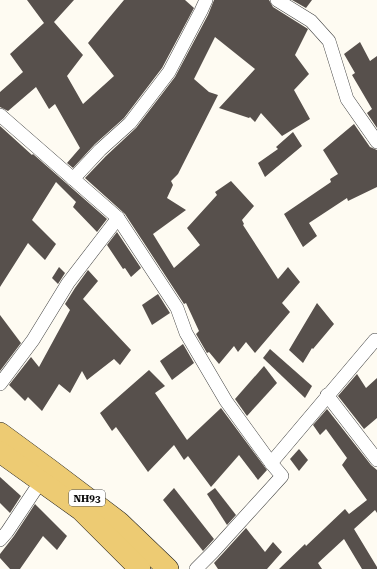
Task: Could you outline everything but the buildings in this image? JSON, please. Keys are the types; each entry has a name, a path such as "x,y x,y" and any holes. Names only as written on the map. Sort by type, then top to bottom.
{"main road":[{"name":"NH93","path":"0,433 45,475 140,569"},
{"name":"NH93","path":"0,452 45,475 119,522 168,569"}],"street":[{"path":"73,179 100,150 130,123 169,72 206,0"},
{"path":"277,0 311,21 329,41 347,99 377,142"},
{"path":"0,115 118,218 178,308 186,334 226,401 282,476 196,569"},
{"path":"0,384 34,340 68,282 118,218"},
{"path":"271,463 375,340"},
{"path":"327,395 377,460"},
{"path":"0,540 45,475"}]}
